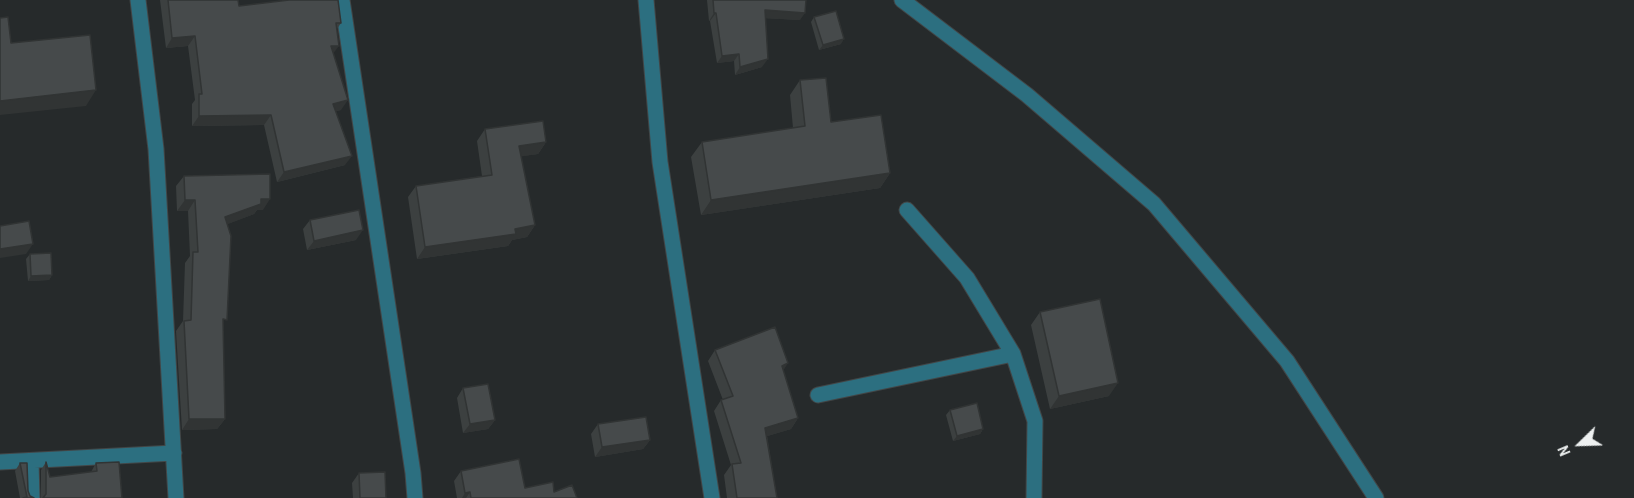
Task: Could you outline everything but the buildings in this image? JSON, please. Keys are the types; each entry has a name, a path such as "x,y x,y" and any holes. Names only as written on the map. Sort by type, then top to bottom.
{"street":[{"path":"138,0 156,149 176,498"},
{"path":"646,0 660,162 712,498"},
{"path":"902,0 1027,95 1155,204 1287,361 1376,498"},
{"path":"346,1 415,498"},
{"path":"907,210 967,278 1013,354 1035,421 1034,498"},
{"path":"818,395 1013,354"},
{"path":"0,462 174,453"},
{"path":"31,460 32,498"}]}
